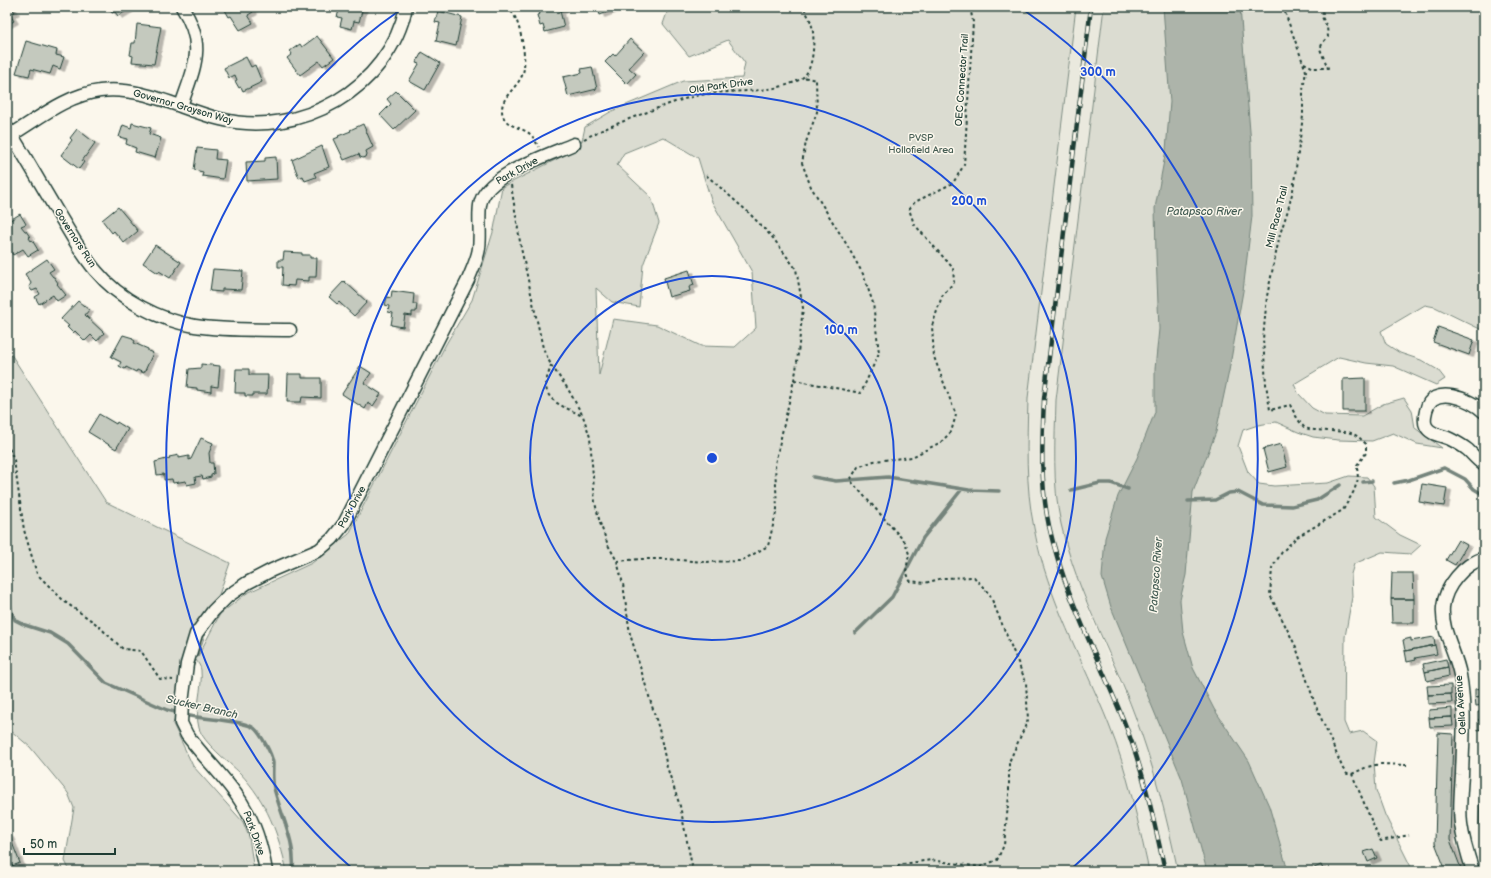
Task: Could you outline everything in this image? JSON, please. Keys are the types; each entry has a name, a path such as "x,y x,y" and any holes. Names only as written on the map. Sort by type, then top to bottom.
{"street":[{"path":"181,106 197,59 194,31 188,16 182,7"},
{"name":"Governor Grayson Way","path":"9,131 60,104 80,96 100,91 118,90 140,92 219,119 242,124 268,124 291,120 311,114 334,104 355,89 374,70 391,47 403,19 406,7"},
{"name":"Governors Run","path":"9,131 80,250 96,272 118,292 147,310 173,321 196,326 290,330"},
{"name":"Park Drive","path":"266,871 262,848 243,804 194,746 181,722 187,664 196,634 213,611 228,596 247,583 320,550 332,539 344,524 468,280 479,249 480,204 483,194 490,186 525,164 574,144"},
{"path":"1484,412 1480,407 1454,395 1443,395 1434,398 1428,403 1425,418 1426,425 1431,432 1459,444 1484,465"},
{"name":"Oella Avenue","path":"1473,871 1467,853 1461,823 1464,730 1460,675 1457,660 1443,621 1443,607 1447,594 1455,579 1468,567 1484,558"}],"path":[{"path":"507,7 514,15 519,27 525,63 523,74 516,87 506,96 502,106 504,117 510,124 532,135 543,157"},
{"path":"794,380 861,393 879,353 873,303 863,274 811,187 802,163 806,142 817,112 816,80 803,78 811,65 813,46 812,26 804,7"},
{"name":"OEC Connector Trail","path":"886,871 903,864 931,860 980,867 997,860 1004,845 1009,795 1009,762 1028,720 1026,682 990,595 974,577 943,578 925,583 910,581 906,570 909,554 904,542 850,480 858,467 874,461 912,457 942,442 951,432 956,415 934,357 932,326 942,296 954,282 953,268 914,224 909,209 915,202 953,183 964,165 973,22 970,7"},
{"name":"Mill Race Trail","path":"1283,7 1306,71 1303,90 1303,116 1293,190 1280,234 1267,296 1263,339 1266,384 1270,410 1290,405 1304,427 1310,430 1350,433 1359,437 1366,444 1366,453 1357,465 1358,479 1354,491 1343,510 1297,537 1282,552 1272,568 1270,595 1296,647 1315,704 1343,769 1347,774 1352,774"},
{"path":"1304,62 1314,68 1328,68 1320,49 1323,42 1328,37 1327,27 1322,17 1324,7"},
{"name":"Old Park Drive","path":"574,144 602,129 666,105 702,95 784,86 803,78"},
{"path":"508,174 513,190 521,248 543,348 583,416 590,437 596,503 608,545 617,561 623,584 630,634 659,729 668,767 680,806 693,871"},
{"path":"617,561 667,559 705,562 741,561 768,546 777,509 775,464 794,380 804,308 796,268 772,238 748,212 706,175"},
{"path":"552,365 546,384 550,397 558,404 583,416"},
{"path":"7,443 14,460 24,530 37,574 65,602 95,623 123,649 141,651 160,679 185,680"},
{"path":"1407,765 1380,764 1367,767 1352,774 1379,839 1381,841 1409,835"}],"shaded area":[{"path":"1076,7 1104,7 1056,400 1054,461 1056,494 1067,547 1090,614 1135,716 1153,766 1178,871 1149,871 1126,774 1091,683 1065,625 1048,582 1034,528 1029,497 1026,462 1028,398"}],"green space":[{"name":"PVSP Hollofield Area","path":"669,7 1076,7 1028,398 1027,463 1029,495 1034,528 1048,579 1067,628 1109,725 1122,761 1149,871 287,871 275,831 257,795 240,773 211,746 201,734 197,714 201,684 201,670 196,660 173,724 193,766 243,822 249,837 254,871 70,871 65,861 74,808 68,793 30,747 10,730 7,730 7,348 106,502 230,563 197,658 220,614 247,593 312,563 349,534 446,344 472,300 494,229 502,187 557,159 582,141 585,127 612,111 683,81 742,78 745,63 728,40 689,56 663,24","holes":["663,137 698,158 711,200 752,272 756,328 735,347 701,346 657,325 613,319 599,375 596,288 612,302 639,307 643,265 659,223 651,197 617,165 624,153"]},
{"path":"1104,7 1484,7 1484,331 1435,307 1425,305 1381,331 1386,344 1400,353 1421,360 1438,370 1445,379 1436,385 1393,366 1366,363 1339,357 1294,384 1298,393 1312,408 1325,415 1362,416 1383,404 1404,398 1412,410 1415,428 1442,448 1417,444 1393,433 1372,441 1338,440 1313,437 1276,422 1258,425 1243,430 1238,446 1248,472 1259,484 1274,486 1328,483 1349,476 1367,477 1374,486 1376,517 1400,535 1421,545 1411,554 1382,552 1354,564 1351,574 1352,597 1345,637 1344,722 1349,734 1363,731 1377,741 1374,763 1376,790 1385,815 1413,871 1178,871 1165,812 1148,754 1126,692 1095,622 1076,574 1061,524 1056,493 1056,400"}],"water":[{"name":"Patapsco River","path":"1163,7 1240,7 1251,144 1252,216 1243,291 1229,371 1216,432 1193,492 1186,575 1180,600 1183,632 1193,668 1214,709 1249,761 1269,806 1288,871 1207,871 1182,779 1111,607 1102,577 1105,538 1118,496 1137,458 1155,412 1155,369 1159,329 1155,208 1166,150 1170,102"}],"building":[{"path":"7,7 11,7 15,12 10,15 14,21 7,25"},
{"path":"108,7 133,7 118,16 115,12 112,13"},
{"path":"225,7 251,7 253,12 248,15 253,23 240,30 231,16 229,17"},
{"path":"340,7 363,7 359,22 354,21 352,29 340,26 342,18 337,17"},
{"path":"538,7 563,7 563,10 560,11 564,27 545,32 543,25 540,26 537,15 540,14"},
{"path":"597,7 618,7 618,8 600,15"},
{"path":"438,11 462,17 456,46 436,41 440,23 435,22"},
{"path":"137,24 161,27 154,64 132,62 133,56 130,55 132,43 135,43"},
{"path":"317,36 334,58 323,66 319,61 300,75 287,58 292,54 290,51 300,44 302,47"},
{"path":"630,39 644,52 629,68 636,74 627,84 605,62 613,54 615,56"},
{"path":"26,41 57,50 56,55 64,57 60,69 53,66 50,74 31,69 29,76 16,73"},
{"path":"422,52 440,63 425,90 409,81 419,64 416,63"},
{"path":"246,57 251,67 255,65 262,82 243,91 241,87 239,88 235,81 237,80 235,75 229,78 224,68"},
{"path":"592,67 597,89 568,96 563,77 582,73 581,69"},
{"path":"396,91 415,110 394,130 380,115 391,104 387,99"},
{"path":"132,123 151,128 149,134 161,138 155,158 135,152 136,148 126,144 127,139 119,137 123,125 131,128"},
{"path":"363,124 373,147 366,151 366,157 360,157 359,154 344,160 334,139"},
{"path":"77,129 95,143 82,161 84,162 79,169 61,155 72,140 70,138"},
{"path":"322,146 329,167 314,173 316,177 305,181 303,176 299,178 292,160"},
{"path":"197,148 216,150 215,159 226,160 223,179 202,176 203,172 194,170"},
{"path":"276,157 277,179 247,181 246,162 265,161 265,158"},
{"path":"118,207 138,231 124,243 114,231 112,233 102,220"},
{"path":"20,214 26,224 21,226 38,250 28,256 23,249 13,255 7,245 7,222"},
{"path":"155,245 181,262 170,278 159,271 158,273 143,263"},
{"path":"284,252 302,253 302,255 310,255 310,258 317,258 316,277 309,277 309,281 295,280 294,286 282,285 283,267 278,267 278,260 283,260"},
{"path":"47,259 54,269 49,272 66,295 57,301 53,295 39,304 35,297 40,294 37,289 32,291 29,287 31,283 25,274"},
{"path":"213,269 243,271 241,290 222,289 222,292 210,291"},
{"path":"689,270 694,285 689,287 690,291 669,297 664,278"},
{"path":"344,281 367,302 354,316 339,302 337,304 329,297"},
{"path":"392,291 414,294 413,304 417,304 416,312 412,312 412,316 405,315 403,327 391,325 393,313 388,312 389,306 385,305 387,297 391,298"},
{"path":"78,301 89,310 85,315 104,333 97,341 91,335 85,341 75,331 73,333 67,327 69,326 61,319"},
{"path":"1438,327 1474,340 1469,355 1433,342"},
{"path":"123,335 133,338 132,339 135,341 134,343 148,349 148,351 153,353 144,373 137,370 136,372 126,367 125,369 119,366 121,362 111,357"},
{"path":"201,364 220,366 218,387 211,386 211,392 187,387 189,369 201,368"},
{"path":"360,366 371,373 364,383 381,394 373,406 368,403 365,409 342,394"},
{"path":"236,369 249,369 249,375 268,375 267,394 253,394 253,396 245,396 245,393 235,393"},
{"path":"288,374 302,374 302,378 321,378 321,398 302,397 301,402 287,402"},
{"path":"1365,378 1365,411 1343,411 1343,379"},
{"path":"99,414 128,429 116,449 88,432"},
{"path":"201,438 213,443 209,453 210,463 213,463 214,474 211,475 211,477 203,479 202,476 195,477 196,483 187,485 186,481 173,483 172,479 164,480 164,474 157,475 155,462 179,455 179,458 189,456 189,460 191,459"},
{"path":"1281,444 1287,467 1269,472 1263,449"},
{"path":"1422,484 1447,488 1444,506 1419,502"},
{"path":"1458,540 1467,545 1455,565 1446,560"},
{"path":"1392,573 1413,573 1414,599 1391,599"},
{"path":"1391,599 1414,599 1414,623 1392,623"},
{"path":"1434,637 1435,645 1405,651 1403,640 1411,638 1411,641"},
{"path":"1435,645 1437,654 1415,658 1416,660 1407,662 1405,651"},
{"path":"1446,659 1448,667 1425,672 1423,664"},
{"path":"1448,667 1449,676 1427,681 1425,672"},
{"path":"1451,685 1451,694 1428,695 1427,686"},
{"path":"1484,688 1484,696 1475,697 1475,689"},
{"path":"1451,694 1452,703 1428,704 1428,695"},
{"path":"1484,696 1484,705 1476,706 1475,697"},
{"path":"1452,708 1452,717 1429,718 1429,710"},
{"path":"1478,712 1484,712 1484,720 1478,720"},
{"path":"1452,717 1453,726 1430,727 1429,718"},
{"path":"1478,720 1484,720 1484,729 1478,730"},
{"path":"1438,733 1453,734 1450,840 1462,871 1446,871 1435,843"},
{"path":"1481,764 1484,764 1484,826 1479,825"},
{"path":"7,835 9,835 20,863 7,868"},
{"path":"1373,849 1377,858 1368,862 1364,852"},
{"path":"1321,865 1324,871 1313,871 1312,869"}],"waterway":[{"path":"1394,483 1409,480 1444,468 1465,479 1474,489 1484,495"},
{"path":"813,477 836,481 888,477 969,490 999,491"},
{"path":"1363,482 1372,481"},
{"path":"1071,490 1100,483 1111,483 1128,489"},
{"path":"1188,501 1215,500 1229,493 1238,492 1263,505 1292,506 1317,500 1340,485"},
{"path":"855,633 892,597 923,538 962,489"},
{"name":"Sucker Branch","path":"7,580 11,610 15,620 25,625 50,633 68,644 106,683 167,710 179,713"},
{"name":"Sucker Branch","path":"185,715 249,725 254,728 263,739 273,763 273,785 290,839 293,871"}],"railway":[{"path":"1091,7 1044,399 1042,447 1044,494 1049,526 1063,576 1123,719 1136,756 1152,813 1165,871"}]}
